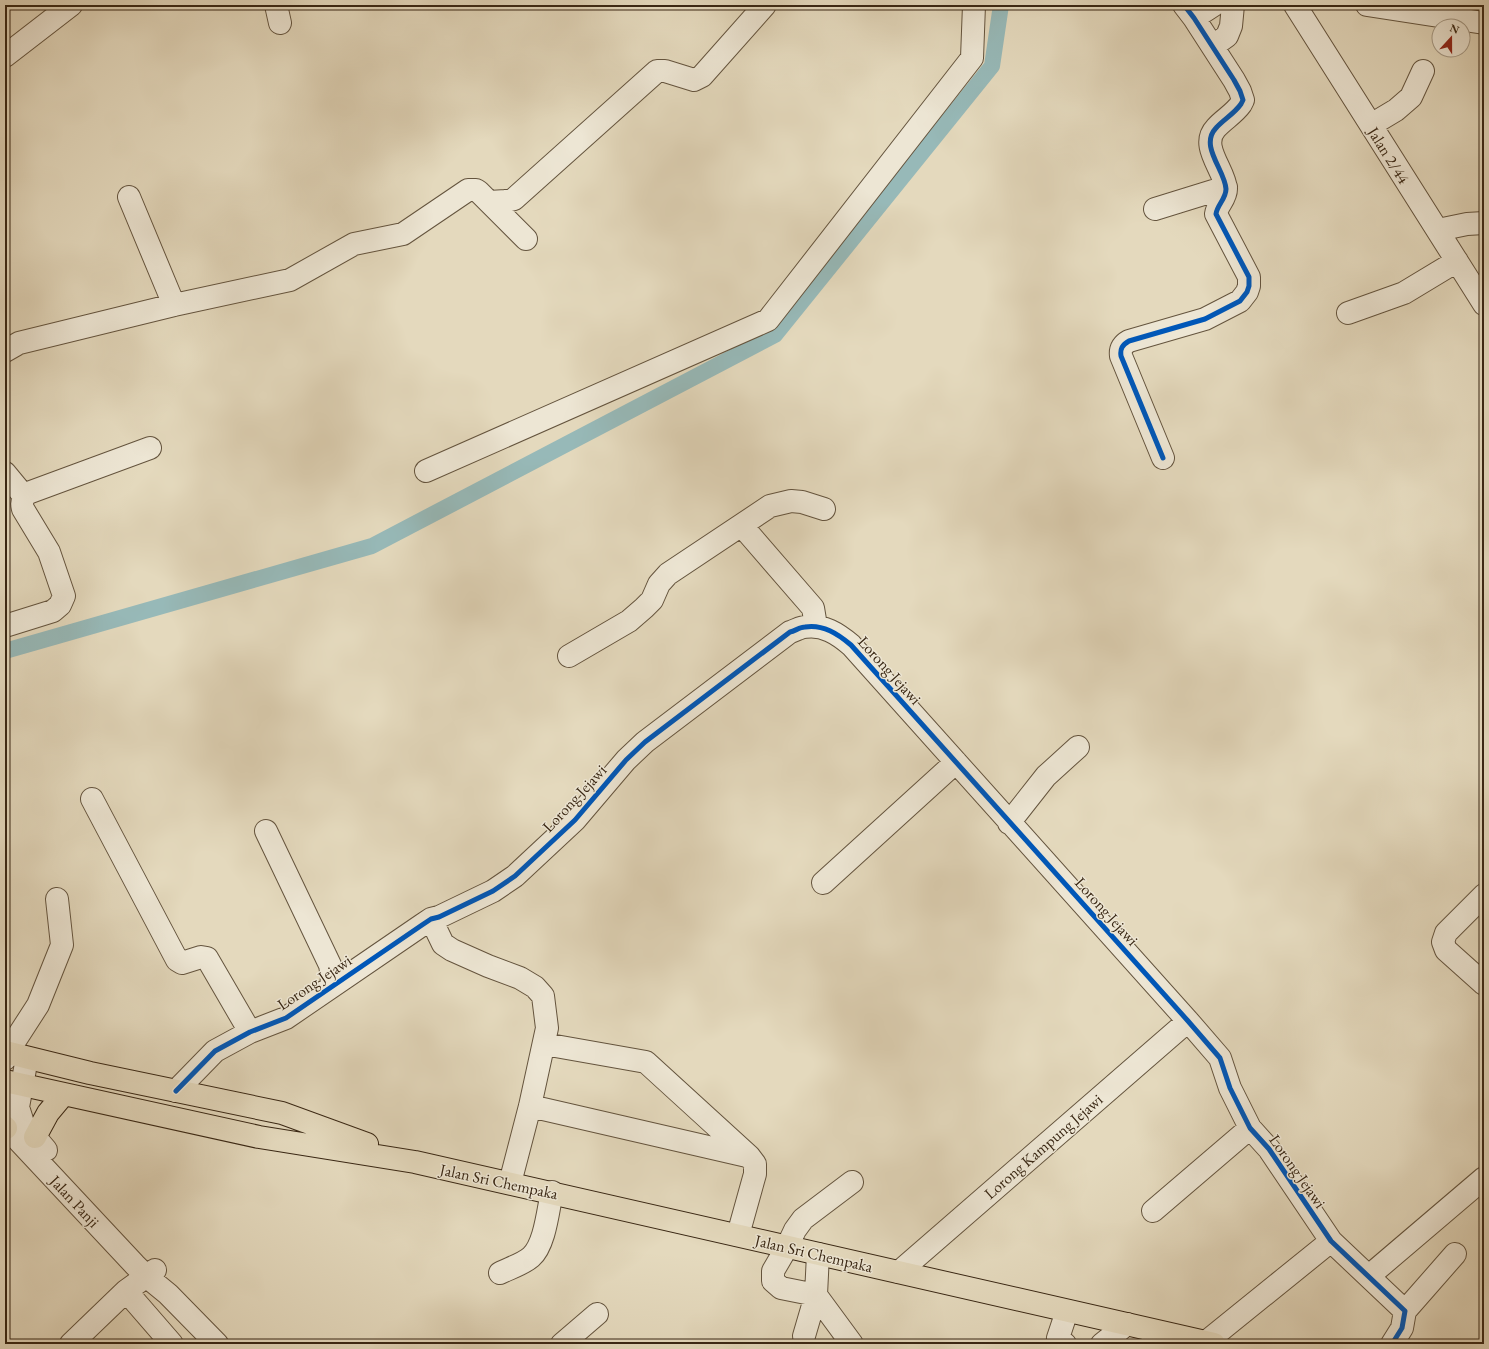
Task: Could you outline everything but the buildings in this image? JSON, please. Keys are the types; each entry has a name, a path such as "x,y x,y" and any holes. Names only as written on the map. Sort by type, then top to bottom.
{"main road":[{"path":"6,1055 28,1058 90,1073 282,1113 415,1162"},
{"path":"13,1083 259,1137 415,1162"},
{"path":"35,1137 48,1113 63,1095"},
{"name":"Jalan Sri Chempaka","path":"415,1162 1209,1343"}],"street":[{"path":"5,56 71,5"},
{"path":"489,202 506,201 514,198 657,71 665,71 694,80 702,76 765,5"},
{"path":"426,471 768,320 972,58 974,5"},
{"path":"1163,458 1120,352 1124,343 1205,319 1240,302 1249,286 1249,277 1216,214 1219,204 1224,198 1226,187 1211,150 1211,136 1215,128 1238,109 1243,100 1237,85 1189,11 1214,5"},
{"path":"1213,46 1227,36 1230,26 1232,5"},
{"name":"Jalan 2/44","path":"1294,5 1484,304"},
{"path":"1367,5 1484,22"},
{"path":"1371,125 1396,110 1411,97 1423,71"},
{"path":"1155,209 1226,187"},
{"path":"5,351 19,343 174,305 290,280 354,244 403,234 468,190 476,190 526,239"},
{"path":"129,197 174,305"},
{"path":"1438,230 1466,224 1484,223"},
{"path":"1348,313 1404,293 1457,261"},
{"path":"5,626 53,611 60,605 64,596 49,552 23,509 22,505 24,496 28,493 150,448"},
{"path":"5,473 24,496"},
{"path":"569,656 629,621 648,605 659,584 668,574 770,506 781,502 791,501 802,502 824,509"},
{"path":"742,526 813,608 816,626"},
{"name":"Lorong Jejawi","path":"176,1091 215,1051 250,1032 286,1018 431,919 439,917 493,891 515,876 575,820 626,760 645,742 790,632 804,627 816,626 840,636 851,645 1220,1058 1230,1088 1250,1128 1269,1149 1331,1241 1405,1311"},
{"path":"1009,823 1046,776 1078,747"},
{"path":"823,883 956,762"},
{"path":"92,799 177,960 182,963 201,957 208,958 250,1032"},
{"path":"266,831 330,965 332,977 331,987"},
{"path":"1484,895 1446,933 1443,942 1446,950 1484,984"},
{"path":"6,1055 38,1005 62,945 58,899"},
{"path":"431,919 443,944 452,950 488,966 520,978 535,987 543,996 548,1024 530,1106 510,1183"},
{"name":"Lorong Kampung Jejawi","path":"899,1272 1188,1021"},
{"path":"544,1044 646,1062 749,1156 755,1164 756,1174 738,1235"},
{"path":"28,1058 13,1083 23,1123 168,1294 205,1340"},
{"path":"530,1106 749,1156"},
{"name":"Jalan Panji","path":"5,1127 150,1273"},
{"path":"1153,1211 1250,1128"},
{"path":"1369,1276 1484,1178"},
{"path":"852,1182 803,1219 795,1230 773,1271 773,1281 781,1288 816,1295 852,1344"},
{"path":"500,1273 530,1258 537,1250 541,1240 552,1192"},
{"path":"1209,1343 1331,1241"},
{"path":"798,1340 816,1295 818,1254"},
{"path":"1392,1344 1402,1328 1405,1311 1455,1254"},
{"path":"71,1344 126,1291 150,1273"},
{"path":"126,1291 172,1344"},
{"path":"1065,1344 1058,1338 1067,1311"},
{"path":"562,1344 598,1314"},
{"path":"798,1340 831,1315"},
{"path":"1102,1344 1127,1324"}],"waterway":[{"path":"5,651 372,546 775,335 992,66 1001,5"}],"cycle path":[{"path":"1163,458 1121,356 1122,347 1129,341 1205,319 1240,301 1247,292 1249,286 1249,277 1216,214 1225,196 1226,189 1222,174 1211,150 1210,142 1216,128 1235,111 1243,100 1234,80 1184,5"},
{"path":"176,1091 215,1051 250,1032 286,1018 431,919 439,917 493,891 515,876 575,820 626,760 645,742 790,632 803,627 812,626 824,628 841,637 851,645 1220,1058 1230,1088 1250,1128 1269,1149 1331,1241 1405,1311 1402,1328 1392,1344"}]}
